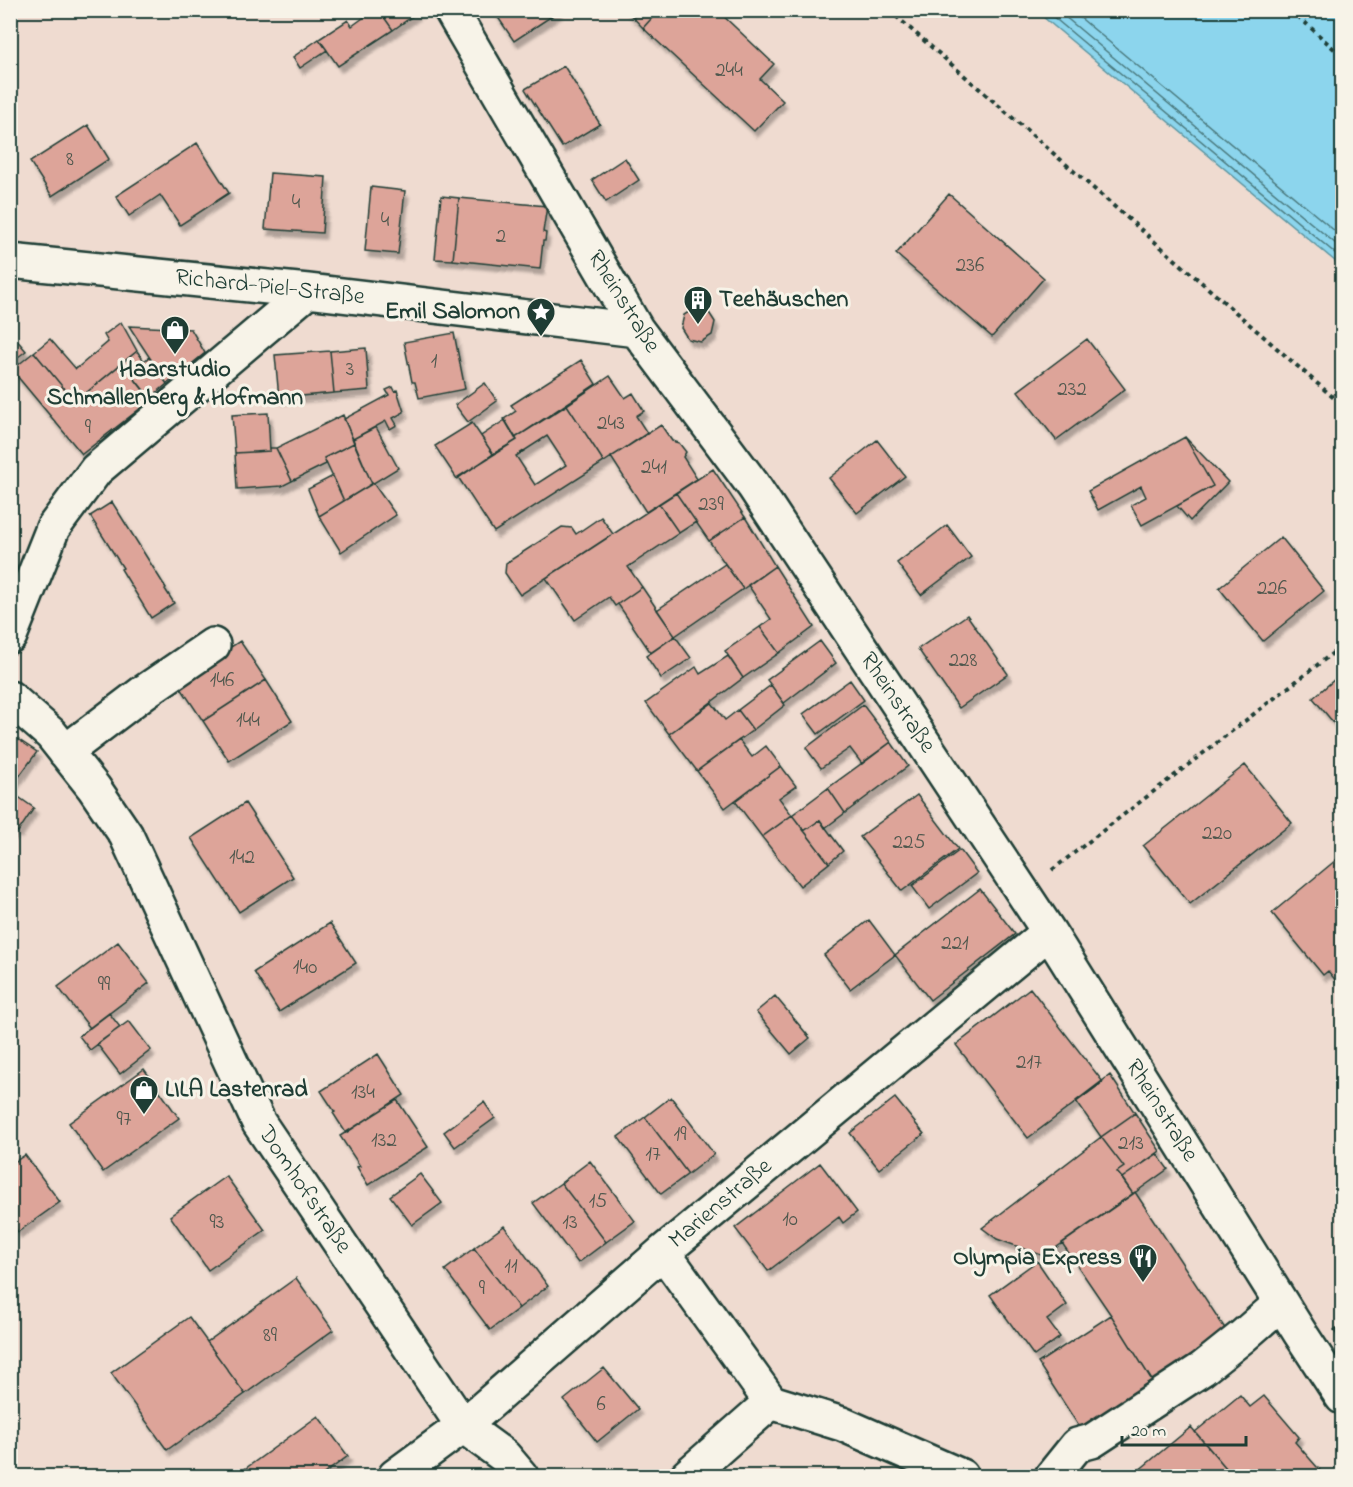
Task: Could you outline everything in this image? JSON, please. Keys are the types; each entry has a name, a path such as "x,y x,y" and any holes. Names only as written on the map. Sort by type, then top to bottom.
{"street":[{"name":"Rheinstraße","path":"451,10 637,330 753,485 1023,892 1281,1303 1342,1396"},
{"name":"Richard-Piel-Straße","path":"10,261 308,291 637,330"},
{"path":"10,636 53,528 96,470 308,291"},
{"path":"65,752 144,692 213,645"},
{"name":"Domhofstraße","path":"10,698 51,734 126,835 259,1123 463,1426 504,1456 521,1476"},
{"name":"Marienstraße","path":"395,1476 463,1426 663,1252 1049,932"},
{"path":"663,1252 771,1402 843,1424 961,1476"},
{"path":"1052,1476 1077,1445 1092,1441 1202,1369 1242,1338 1281,1303"},
{"path":"687,1476 771,1402"}],"path":[{"path":"889,10 1342,405"},
{"path":"1291,10 1342,56"},
{"path":"1023,892 1342,645"}],"water":[{"path":"1036,11 1342,11 1342,267"}],"building":[{"path":"374,10 379,10 393,30 338,66 319,39 348,20 352,26"},
{"path":"379,10 421,10 393,30"},
{"path":"493,10 558,10 558,12 514,41"},
{"path":"626,10 659,10 643,28"},
{"path":"659,10 688,10 693,16 698,11 702,14 705,10 717,10 774,64 760,79 783,101 754,131 643,28"},
{"path":"319,39 327,50 300,68 293,57"},
{"path":"564,66 600,124 562,147 525,89"},
{"path":"88,125 109,159 52,196 30,162"},
{"path":"197,143 229,193 180,225 160,195 129,216 116,196"},
{"path":"625,158 639,180 606,202 592,180"},
{"path":"270,173 326,177 322,233 265,229"},
{"path":"371,187 405,191 398,254 365,251"},
{"path":"949,194 1044,278 992,337 896,254"},
{"path":"441,196 459,198 453,260 435,259"},
{"path":"459,198 547,206 543,232 546,233 540,269 453,260"},
{"name":"Teehäuschen","path":"695,308 708,311 715,322 712,335 701,342 688,339 681,328 684,315"},
{"path":"121,322 137,351 75,402 34,352 50,339 76,369 108,342 104,335"},
{"name":"Haarstudio Schmallenberg & Hofmann","path":"129,326 191,329 205,353 167,384"},
{"path":"10,332 26,351 10,363"},
{"path":"454,333 465,389 419,398 415,382 412,382 404,342"},
{"path":"1087,339 1125,389 1056,440 1018,391"},
{"path":"366,348 369,390 334,393 330,351"},
{"path":"137,351 144,361 149,357 167,384 150,398 122,363"},
{"path":"330,351 334,393 279,398 275,355"},
{"path":"34,352 75,402 122,363 151,400 82,454 12,370"},
{"path":"581,360 596,384 515,438 504,419 516,411 511,405"},
{"path":"610,376 625,398 633,393 644,411 636,416 647,433 604,462 567,405"},
{"path":"485,383 497,401 468,422 455,405"},
{"path":"393,387 395,391 397,390 404,412 393,418 397,425 390,429 386,421 353,439 344,419 389,395 386,390"},
{"path":"567,405 604,462 494,532 458,477 517,440 515,438","holes":["547,436 566,465 535,485 516,456"]},
{"path":"268,413 270,451 235,453 232,415"},
{"path":"343,415 354,443 324,458 326,464 292,481 276,448"},
{"path":"505,420 517,440 493,454 481,436"},
{"path":"472,423 493,454 457,479 435,446"},
{"path":"661,425 672,441 679,443 686,452 683,457 697,479 646,512 611,457"},
{"path":"376,427 398,468 372,484 353,439"},
{"path":"1185,437 1228,482 1190,521 1177,506 1213,486"},
{"path":"1185,437 1213,486 1142,525 1131,505 1146,497 1141,486 1098,510 1088,491"},
{"path":"877,440 905,476 857,513 829,478"},
{"path":"354,443 372,484 344,501 324,458"},
{"path":"270,448 276,448 292,481 282,486 237,489 235,453 270,451"},
{"path":"713,469 745,517 709,541 676,493"},
{"path":"333,476 344,501 319,516 308,489"},
{"path":"373,483 396,515 341,552 319,516"},
{"path":"676,493 696,522 679,533 659,504"},
{"path":"112,502 174,603 151,618 90,516"},
{"path":"659,504 679,533 628,567 642,587 615,606 609,597 575,620 546,578"},
{"path":"601,517 613,534 520,595 505,573 506,563 562,527 572,528 576,534"},
{"path":"745,517 775,566 743,589 709,541"},
{"path":"947,525 971,557 921,595 897,563"},
{"path":"1281,537 1324,591 1263,641 1219,588"},
{"path":"725,564 743,589 675,636 657,610"},
{"path":"775,566 814,627 779,653 760,627 771,619 748,585"},
{"path":"642,587 675,636 651,653 618,604"},
{"path":"967,615 1008,674 959,708 918,649"},
{"path":"760,627 779,653 743,678 725,651"},
{"path":"675,636 691,658 661,678 646,656"},
{"path":"240,641 266,680 203,721 177,682"},
{"path":"820,641 836,663 784,703 767,680"},
{"path":"728,656 743,678 669,734 646,703 696,667 700,674"},
{"path":"1342,673 1342,733 1313,698"},
{"path":"266,680 292,721 229,761 203,721"},
{"path":"850,680 864,700 818,734 803,714"},
{"path":"771,685 785,705 753,730 738,710"},
{"path":"712,703 725,720 738,710 753,730 697,771 669,734"},
{"path":"863,705 891,742 862,764 850,748 821,768 806,748"},
{"path":"10,734 37,752 10,789"},
{"path":"739,740 752,757 766,746 781,766 725,808 697,771"},
{"path":"891,742 908,766 845,813 828,788"},
{"path":"1245,765 1292,823 1190,904 1143,846"},
{"path":"781,766 796,786 779,798 792,815 762,837 735,801"},
{"path":"828,788 845,813 825,828 820,820 804,831 792,815"},
{"path":"10,791 34,808 18,832 15,830 10,835"},
{"path":"917,795 958,849 902,891 860,837"},
{"path":"245,803 293,877 239,912 191,838"},
{"path":"792,815 829,863 800,886 762,837"},
{"path":"820,820 843,851 829,863 804,831"},
{"path":"960,850 977,873 929,909 912,886"},
{"path":"1342,855 1342,988 1328,971 1323,975 1272,913"},
{"path":"980,889 1015,934 930,1000 895,955"},
{"path":"869,920 895,955 850,989 824,955"},
{"path":"330,923 356,963 279,1012 254,972"},
{"path":"118,942 149,983 90,1028 58,987"},
{"path":"1030,988 1103,1082 1028,1138 956,1045"},
{"path":"775,996 810,1038 791,1054 756,1012"},
{"path":"109,1013 120,1027 90,1050 79,1036"},
{"path":"129,1021 151,1050 120,1074 97,1044"},
{"path":"378,1054 404,1095 346,1133 321,1091"},
{"path":"144,1069 179,1118 103,1172 69,1123"},
{"path":"1110,1075 1135,1113 1101,1137 1076,1101"},
{"path":"671,1097 714,1154 688,1174 645,1117"},
{"path":"895,1098 924,1134 879,1169 850,1133"},
{"path":"397,1100 428,1147 368,1185 357,1167 360,1166 340,1136"},
{"path":"484,1102 495,1118 455,1147 444,1132"},
{"path":"1135,1113 1160,1151 1122,1178 1117,1172 1124,1167 1101,1137"},
{"path":"645,1117 688,1174 661,1194 618,1137"},
{"path":"1101,1137 1124,1167 1117,1172 1133,1194 1044,1256 997,1239 982,1228"},
{"path":"1157,1154 1168,1169 1133,1194 1122,1178"},
{"path":"25,1155 60,1202 18,1232 10,1221 10,1165"},
{"path":"590,1161 635,1221 606,1242 561,1183"},
{"path":"820,1163 857,1212 843,1223 839,1217 768,1271 735,1228"},
{"path":"420,1174 442,1203 412,1225 390,1196"},
{"path":"226,1176 265,1230 208,1270 170,1216"},
{"path":"561,1183 606,1242 578,1263 533,1203"},
{"path":"1135,1192 1228,1333 1153,1382 1062,1243"},
{"path":"504,1226 548,1286 519,1308 474,1248"},
{"path":"474,1248 519,1308 490,1330 445,1270"},
{"path":"1037,1261 1067,1305 1047,1320 1060,1337 1034,1356 990,1295"},
{"path":"296,1278 333,1330 245,1394 207,1342"},
{"path":"1111,1315 1153,1382 1080,1428 1038,1363"},
{"path":"189,1317 245,1394 167,1450 111,1373"},
{"path":"1342,1324 1342,1344 1334,1330"},
{"path":"604,1368 638,1409 597,1442 564,1400"},
{"path":"1240,1395 1250,1407 1264,1396 1299,1437 1295,1442 1325,1476 1233,1476 1195,1432"},
{"path":"318,1416 348,1456 321,1476 235,1476"},
{"path":"1191,1427 1233,1476 1132,1476"}],"place":[{"name":"Teehäuschen","path":"698,326"},
{"name":"Emil Salomon","path":"541,338"},
{"name":"Haarstudio Schmallenberg & Hofmann","path":"175,356"},
{"name":"LILA Lastenrad","path":"144,1116"},
{"name":"Olympia Express","path":"1143,1284"}]}
